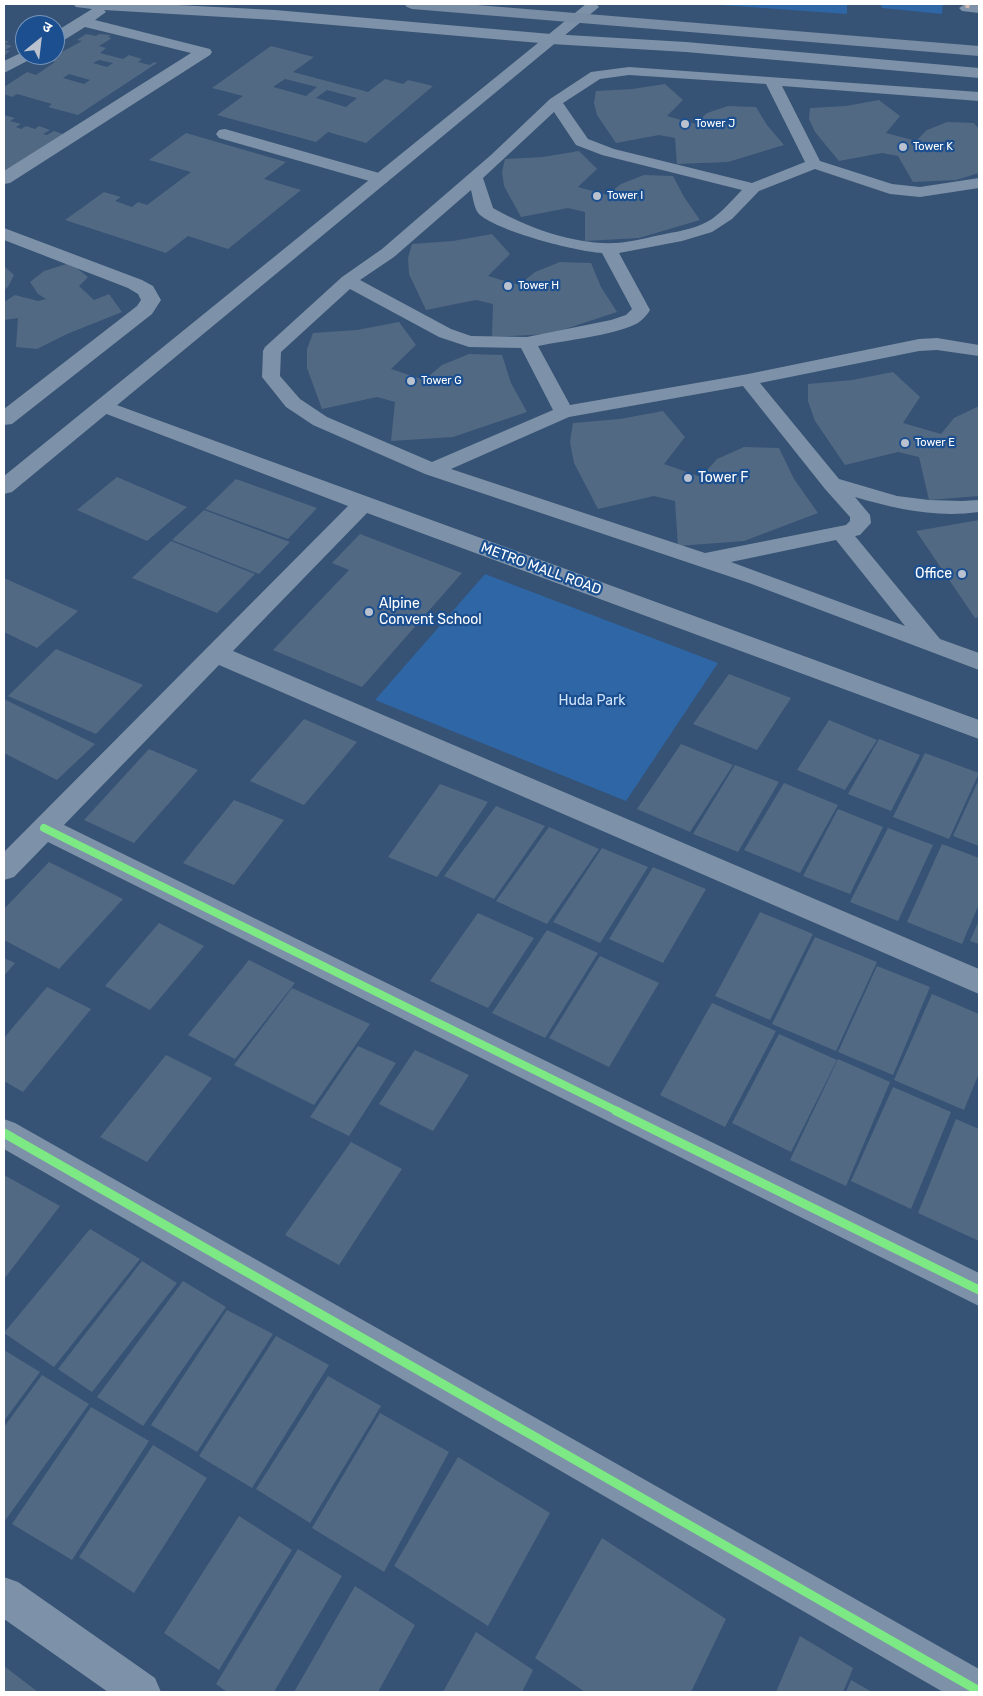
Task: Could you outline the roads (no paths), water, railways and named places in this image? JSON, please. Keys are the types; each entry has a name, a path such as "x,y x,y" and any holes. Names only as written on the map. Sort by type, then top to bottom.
{"main road":[{"path":"412,4 979,36"},
{"path":"549,4 585,13 979,51"}],"street":[{"path":"81,4 275,15 551,39 686,47 979,73"},
{"path":"65,33 108,6"},
{"path":"4,487 585,13"},
{"path":"4,178 204,52 83,22"},
{"path":"4,68 15,62"},
{"path":"225,134 380,179"},
{"path":"4,419 145,310 151,300 146,290 135,284 8,239"},
{"name":"METRO MALL ROAD","path":"103,406 363,504 979,730"},
{"path":"4,869 363,504"},
{"path":"216,654 979,982"},
{"path":"44,828 979,1290"},
{"path":"4,1133 979,1691"},
{"path":"4,1596 141,1692"}],"lane":[{"path":"979,96 629,71 596,75 555,102 475,177 388,253 348,281 272,351 270,377 293,403 320,421 432,470 757,578 979,662"},
{"path":"772,81 814,164"},
{"path":"555,102 582,142 608,152 753,188"},
{"path":"475,177 485,211 498,219 518,227 585,245 608,248 630,246 703,230 718,222 753,188 814,164 890,189 920,192 979,183"},
{"path":"348,281 445,333 469,341 527,343 615,325 632,319 641,310 637,298 608,248"},
{"path":"527,343 564,412"},
{"path":"432,470 564,412 748,380 919,345 937,344 979,350"},
{"path":"704,561 841,533 853,530 861,523 860,515 832,484 748,380"},
{"path":"832,484 896,502 929,508 979,506"},
{"path":"841,533 932,644"}],"place":[{"name":"Tower J","path":"685,124"},
{"name":"Tower K","path":"903,147"},
{"name":"Tower I","path":"597,196"},
{"name":"Tower H","path":"508,286"},
{"name":"Tower G","path":"411,381"},
{"name":"Tower E","path":"905,443"},
{"name":"Tower F","path":"688,478"},
{"name":"Office","path":"962,574"},
{"name":"Alpine Convent School","path":"369,612"}],"park label":[{"name":"Huda Park","path":"592,701"}]}
